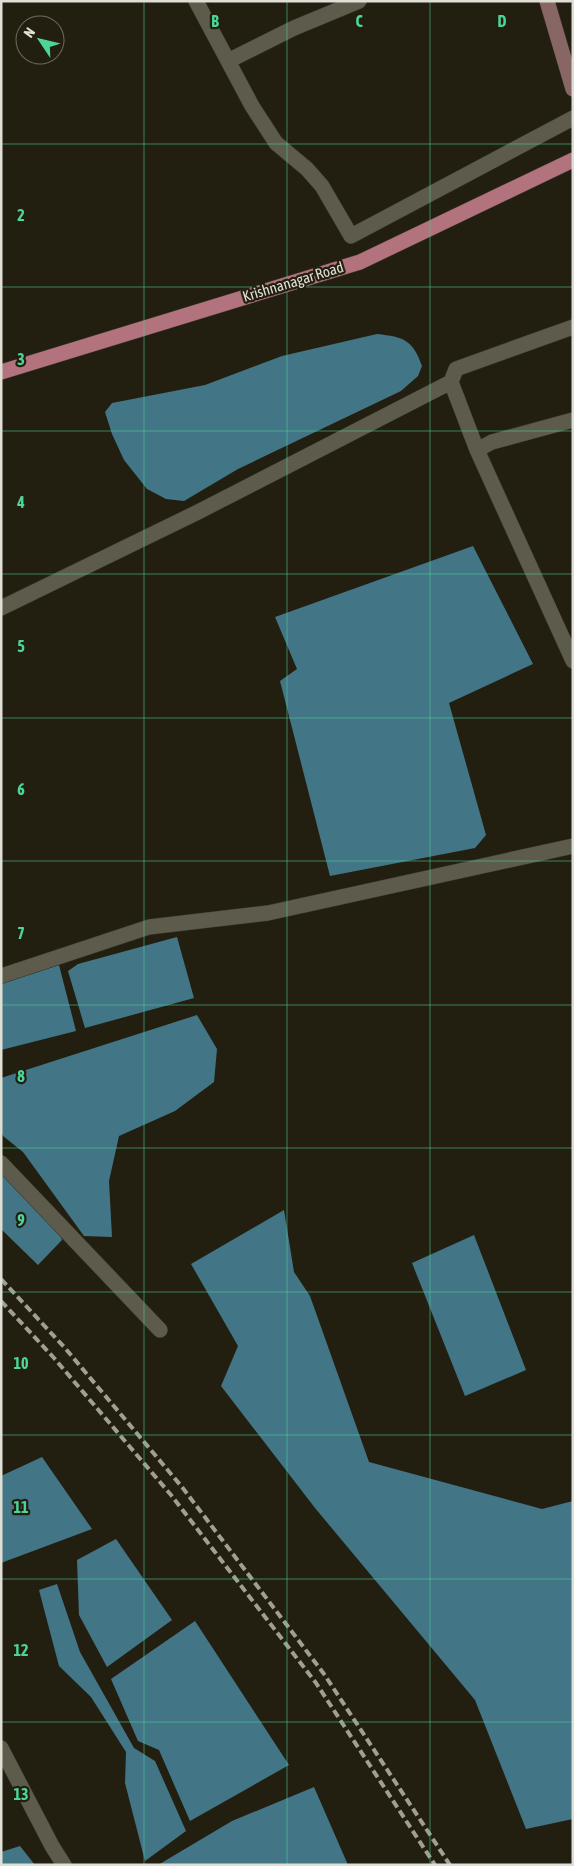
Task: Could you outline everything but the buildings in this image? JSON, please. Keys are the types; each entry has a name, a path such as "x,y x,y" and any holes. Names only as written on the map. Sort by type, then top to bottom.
{"main road":[{"name":"Krishnanagar Road","path":"1,372 360,262 573,160"}],"street":[{"path":"196,1 252,106 276,144 307,169 322,186 351,236 573,118"},
{"path":"228,61 294,28 358,1"},
{"path":"547,1 573,89"},
{"path":"3,605 207,507 451,382 456,369 573,327"},
{"path":"451,382 477,450 573,661"},
{"path":"477,450 492,442 573,420"},
{"path":"1,976 149,927 268,913 573,846"},
{"path":"1,1163 160,1330"},
{"path":"1,1748 52,1846 64,1865"}],"water":[{"path":"377,334 406,341 419,357 422,366 418,376 401,391 238,469 184,501 166,499 147,489 124,460 112,434 105,412 112,403 205,385 282,356"},
{"path":"473,546 533,664 449,703 486,835 475,848 330,876 280,681 297,669 275,617"},
{"path":"177,937 194,998 85,1028 68,971 78,964"},
{"path":"59,965 76,1031 1,1050 1,984"},
{"path":"197,1015 217,1049 214,1082 175,1111 119,1136 109,1181 112,1237 84,1236 23,1152 3,1136 1,1131 1,1078"},
{"path":"1,1169 49,1207 62,1240 38,1265 1,1229"},
{"path":"284,1210 294,1272 310,1296 369,1462 542,1509 573,1501 573,1819 526,1829 475,1700 315,1508 221,1386 238,1346 191,1264"},
{"path":"474,1235 526,1370 465,1396 412,1263"},
{"path":"42,1457 92,1529 1,1563 1,1476"},
{"path":"116,1539 172,1620 107,1667 79,1615 77,1560"},
{"path":"57,1584 80,1652 134,1748 155,1761 186,1831 145,1861 125,1783 126,1752 91,1697 59,1666 39,1590"},
{"path":"195,1621 289,1765 190,1821 159,1750 138,1741 111,1679"},
{"path":"314,1787 348,1865 158,1865 232,1821"},
{"path":"20,1846 35,1865 1,1865 1,1852"}],"railway":[{"path":"1,1279 65,1348 182,1487 324,1674 450,1865"},
{"path":"1,1301 54,1358 171,1495 316,1683 435,1865"}]}
